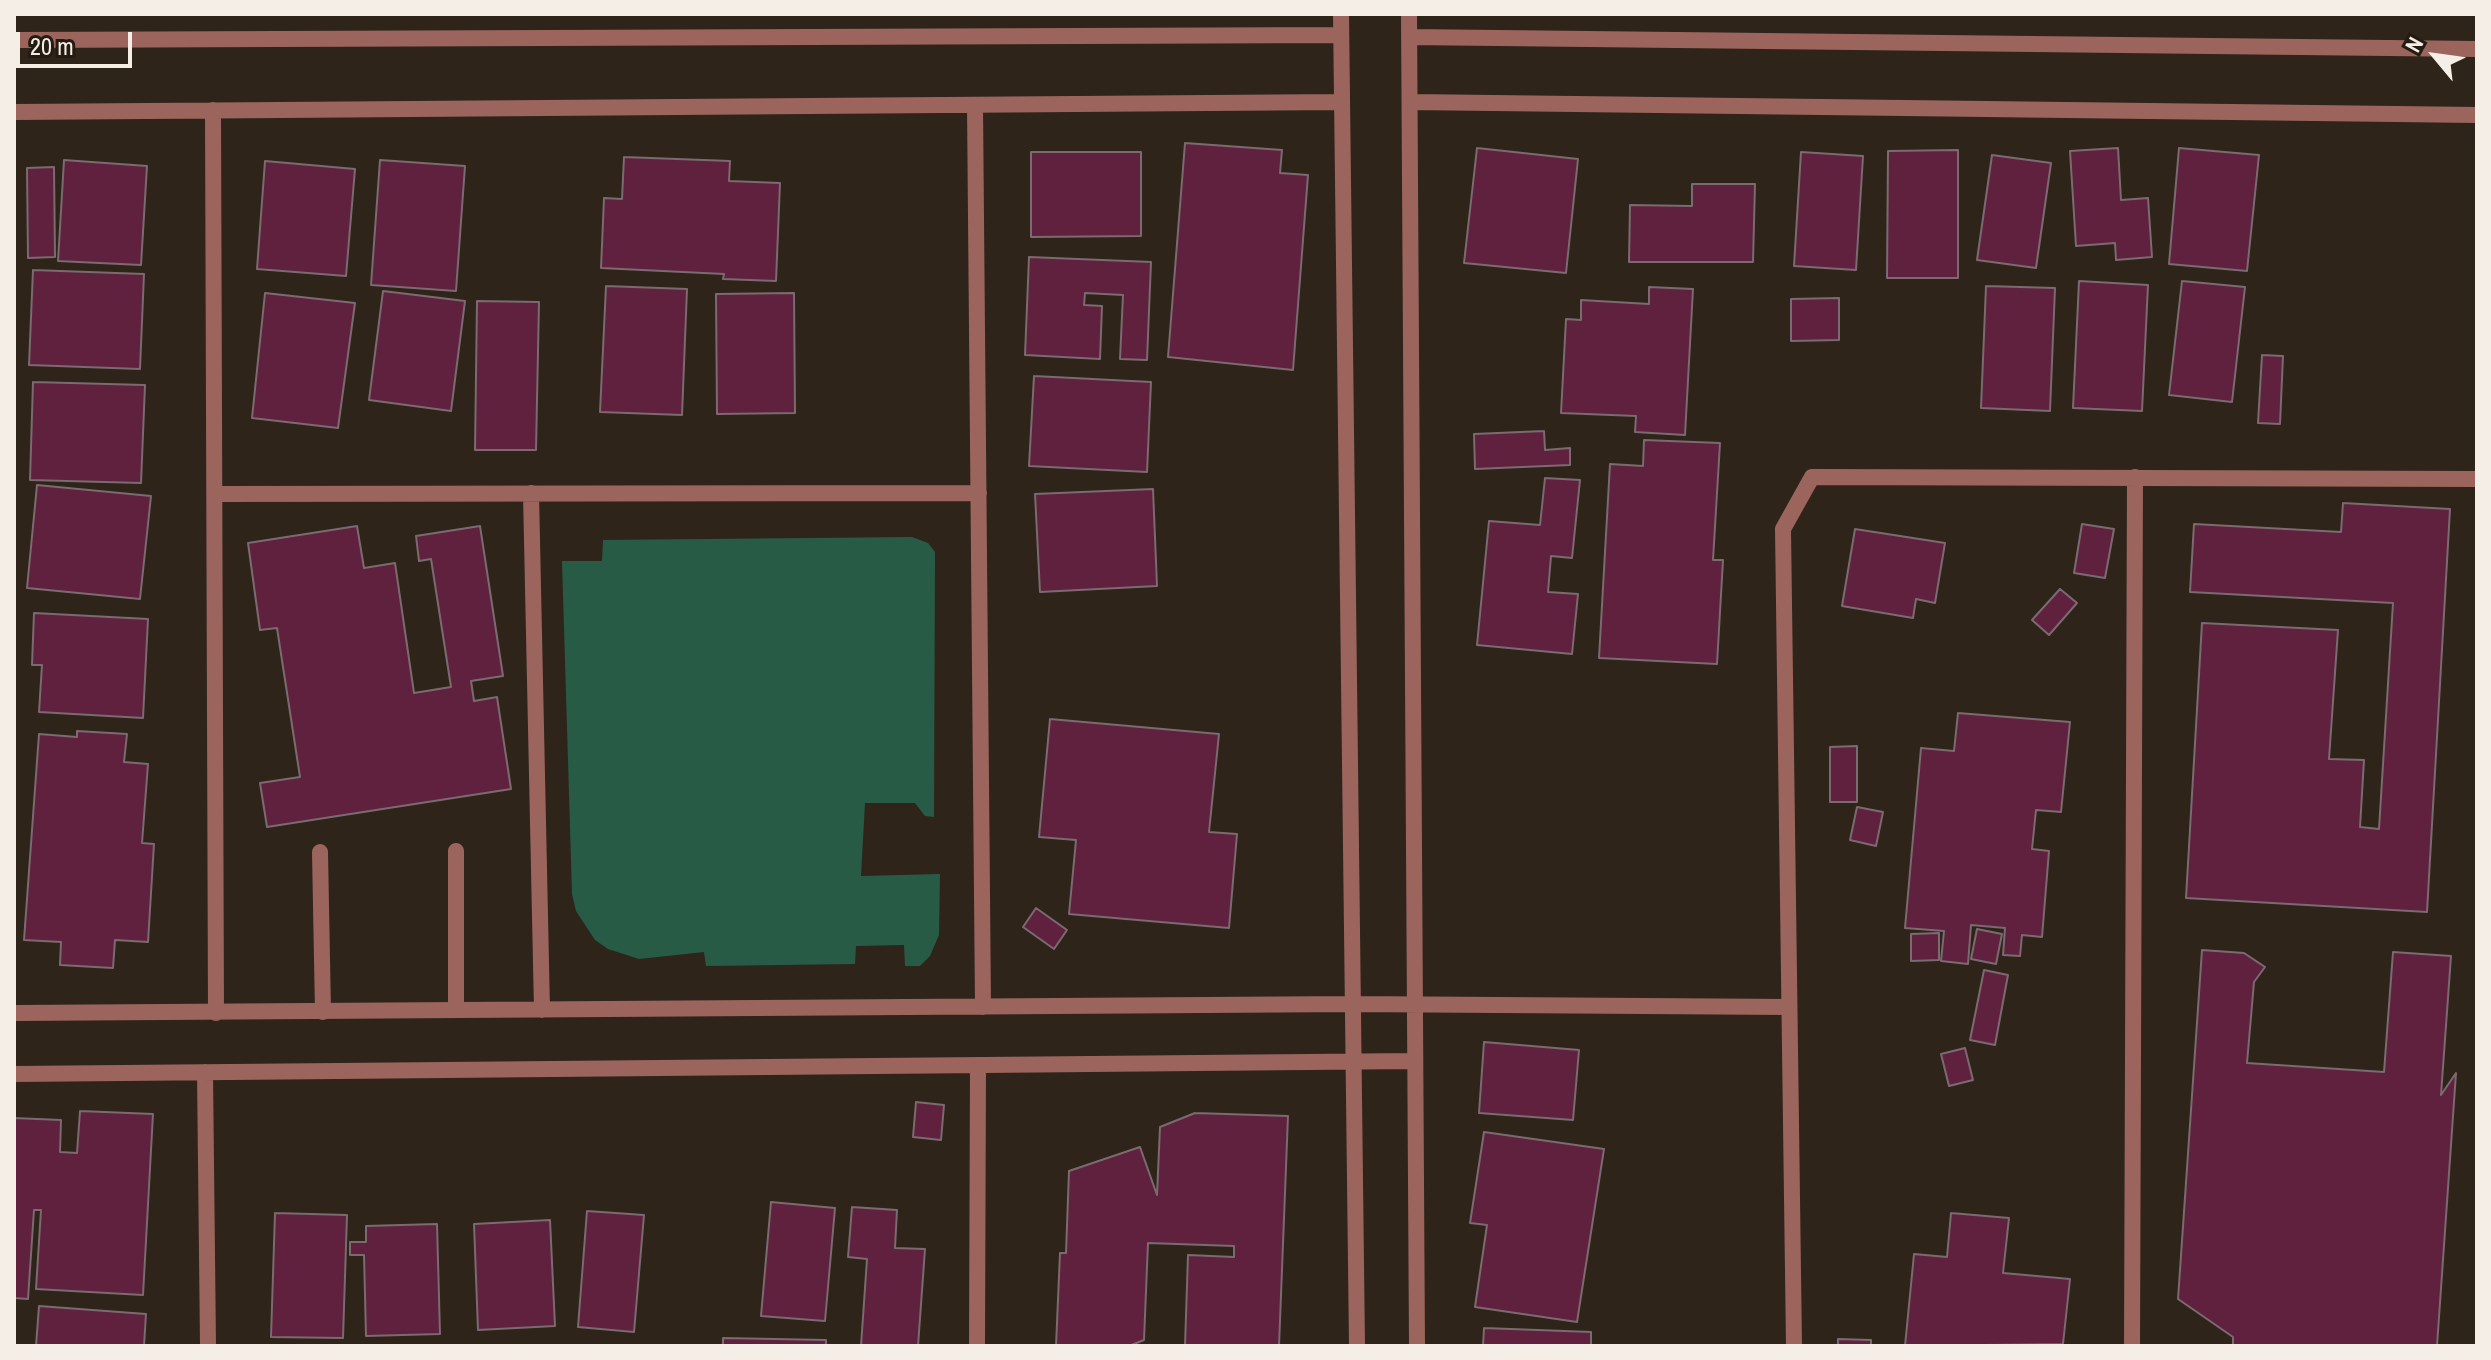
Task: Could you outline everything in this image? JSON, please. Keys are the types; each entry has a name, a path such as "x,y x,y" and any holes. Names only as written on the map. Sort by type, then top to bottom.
{"street":[{"path":"1341,14 1357,1346"},
{"path":"1409,14 1417,1346"},
{"path":"14,40 1341,35"},
{"path":"1409,37 2477,49"},
{"path":"14,112 1341,102"},
{"path":"1411,102 2477,115"},
{"path":"975,105 983,1007"},
{"path":"213,110 216,1013"},
{"path":"1794,1346 1783,529 1812,477 2477,479"},
{"path":"2132,1346 2135,477"},
{"path":"531,493 542,1010"},
{"path":"215,494 979,493"},
{"path":"456,851 456,1010"},
{"path":"320,852 323,1012"},
{"path":"14,1013 1353,1004 1789,1007"},
{"path":"14,1074 1414,1061"},
{"path":"977,1346 978,1065"},
{"path":"205,1072 208,1346"}],"green space":[{"path":"912,537 928,543 935,552 934,817 925,816 915,803 865,803 861,876 940,874 939,935 930,956 920,966 905,966 904,945 856,946 855,964 706,966 704,952 639,959 608,949 595,940 576,911 572,894 562,561 602,561 603,540"}],"building":[{"path":"1185,143 1282,150 1280,173 1308,175 1293,370 1168,357"},
{"path":"1477,148 1578,159 1566,273 1464,263"},
{"path":"2118,148 2121,200 2148,198 2152,257 2116,260 2115,243 2076,246 2070,151"},
{"path":"2179,148 2259,155 2247,271 2169,264"},
{"path":"1958,150 1958,278 1887,278 1888,151"},
{"path":"1031,152 1141,152 1141,236 1031,237"},
{"path":"1801,152 1863,156 1856,270 1794,266"},
{"path":"1992,155 2051,163 2036,268 1977,260"},
{"path":"624,157 730,161 729,181 780,183 776,281 723,279 724,274 601,268 604,198 622,199"},
{"path":"64,160 147,166 141,265 58,261"},
{"path":"380,160 465,166 456,291 371,285"},
{"path":"265,161 355,169 346,276 257,269"},
{"path":"54,167 55,257 28,258 27,168"},
{"path":"1692,184 1755,184 1753,262 1629,262 1630,205 1692,206"},
{"path":"1029,257 1151,262 1147,360 1120,359 1123,295 1085,293 1084,305 1102,306 1100,359 1025,355"},
{"path":"33,270 144,274 140,369 29,365"},
{"path":"2079,281 2148,285 2142,411 2073,408"},
{"path":"2182,281 2245,287 2232,402 2169,395"},
{"path":"606,286 687,289 682,415 600,412"},
{"path":"1986,286 2055,288 2050,411 1981,408"},
{"path":"1649,287 1693,289 1685,435 1635,432 1636,416 1561,413 1566,319 1581,320 1581,300 1649,304"},
{"path":"383,291 465,301 451,411 369,400"},
{"path":"265,293 355,303 338,428 252,418"},
{"path":"794,293 795,413 717,414 716,294"},
{"path":"1839,298 1839,340 1791,341 1791,299"},
{"path":"477,301 539,302 536,450 475,450"},
{"path":"2262,355 2283,356 2280,424 2258,423"},
{"path":"1034,376 1151,382 1147,472 1029,466"},
{"path":"33,382 145,385 141,483 30,480"},
{"path":"1544,431 1545,450 1570,448 1570,465 1475,469 1474,434"},
{"path":"1644,440 1720,443 1713,560 1723,560 1717,664 1599,658 1610,464 1643,466"},
{"path":"1545,478 1580,480 1572,558 1551,556 1548,592 1578,594 1572,654 1477,645 1489,521 1540,525"},
{"path":"37,485 151,496 140,599 27,588"},
{"path":"1153,489 1157,586 1040,592 1035,494"},
{"path":"2343,503 2450,509 2427,912 2186,898 2202,623 2338,630 2329,759 2364,760 2360,827 2379,829 2393,603 2190,592 2194,524 2341,532"},
{"path":"2082,524 2114,529 2105,578 2074,573"},
{"path":"357,526 364,568 395,563 414,693 451,687 431,559 419,561 416,536 480,526 503,676 471,681 474,701 497,697 511,789 267,827 260,783 300,777 277,628 260,630 248,543"},
{"path":"1855,529 1945,543 1935,603 1916,599 1913,618 1842,606"},
{"path":"2060,589 2077,603 2049,635 2032,620"},
{"path":"34,613 148,619 143,718 39,712 42,665 32,665"},
{"path":"1958,713 2070,722 2061,812 2036,810 2032,849 2049,851 2042,937 2022,935 2020,956 2003,955 2005,928 1971,925 1968,964 1941,961 1944,931 1905,928 1921,748 1954,751"},
{"path":"1050,719 1219,734 1209,832 1237,834 1229,928 1069,914 1076,840 1039,837"},
{"path":"77,731 127,734 124,762 148,764 142,843 154,844 148,942 115,940 113,968 60,965 61,942 24,940 39,734 77,737"},
{"path":"1857,746 1857,802 1830,802 1830,747"},
{"path":"1857,807 1883,812 1876,846 1850,840"},
{"path":"1036,908 1067,930 1054,949 1023,927"},
{"path":"1977,929 2002,934 1996,964 1971,959"},
{"path":"1939,933 1939,960 1911,961 1911,934"},
{"path":"2202,950 2244,953 2265,967 2254,982 2247,1063 2384,1072 2393,952 2451,956 2441,1095 2456,1073 2437,1346 2233,1346 2233,1337 2178,1299"},
{"path":"1984,970 2008,975 1995,1045 1970,1040"},
{"path":"1484,1042 1579,1050 1573,1120 1479,1113"},
{"path":"1965,1048 1973,1080 1949,1086 1941,1054"},
{"path":"916,1102 944,1105 941,1140 913,1137"},
{"path":"80,1111 153,1114 143,1295 36,1289 41,1210 34,1210 28,1299 14,1298 14,1118 61,1120 60,1152 77,1153"},
{"path":"1195,1113 1288,1116 1279,1346 1185,1346 1188,1255 1234,1257 1234,1246 1148,1243 1144,1340 1129,1346 1056,1346 1060,1253 1066,1253 1069,1171 1140,1147 1157,1195 1160,1127"},
{"path":"1484,1132 1604,1149 1577,1322 1475,1307 1487,1225 1470,1223"},
{"path":"771,1202 835,1208 825,1321 761,1316"},
{"path":"852,1207 897,1210 895,1248 925,1249 918,1346 861,1346 867,1259 848,1257"},
{"path":"587,1211 644,1215 634,1332 578,1327"},
{"path":"275,1213 347,1215 343,1338 271,1337"},
{"path":"1951,1213 2009,1218 2003,1273 2070,1279 2063,1344 1905,1346 1914,1254 1947,1257"},
{"path":"550,1220 555,1326 478,1330 474,1224"},
{"path":"437,1224 440,1334 366,1336 364,1255 350,1255 350,1242 366,1242 366,1226"},
{"path":"39,1306 146,1314 144,1346 36,1346"},
{"path":"1484,1328 1591,1332 1591,1346 1483,1346"},
{"path":"723,1338 826,1340 826,1346 723,1346"},
{"path":"1838,1339 1871,1340 1871,1346 1838,1346"}]}
